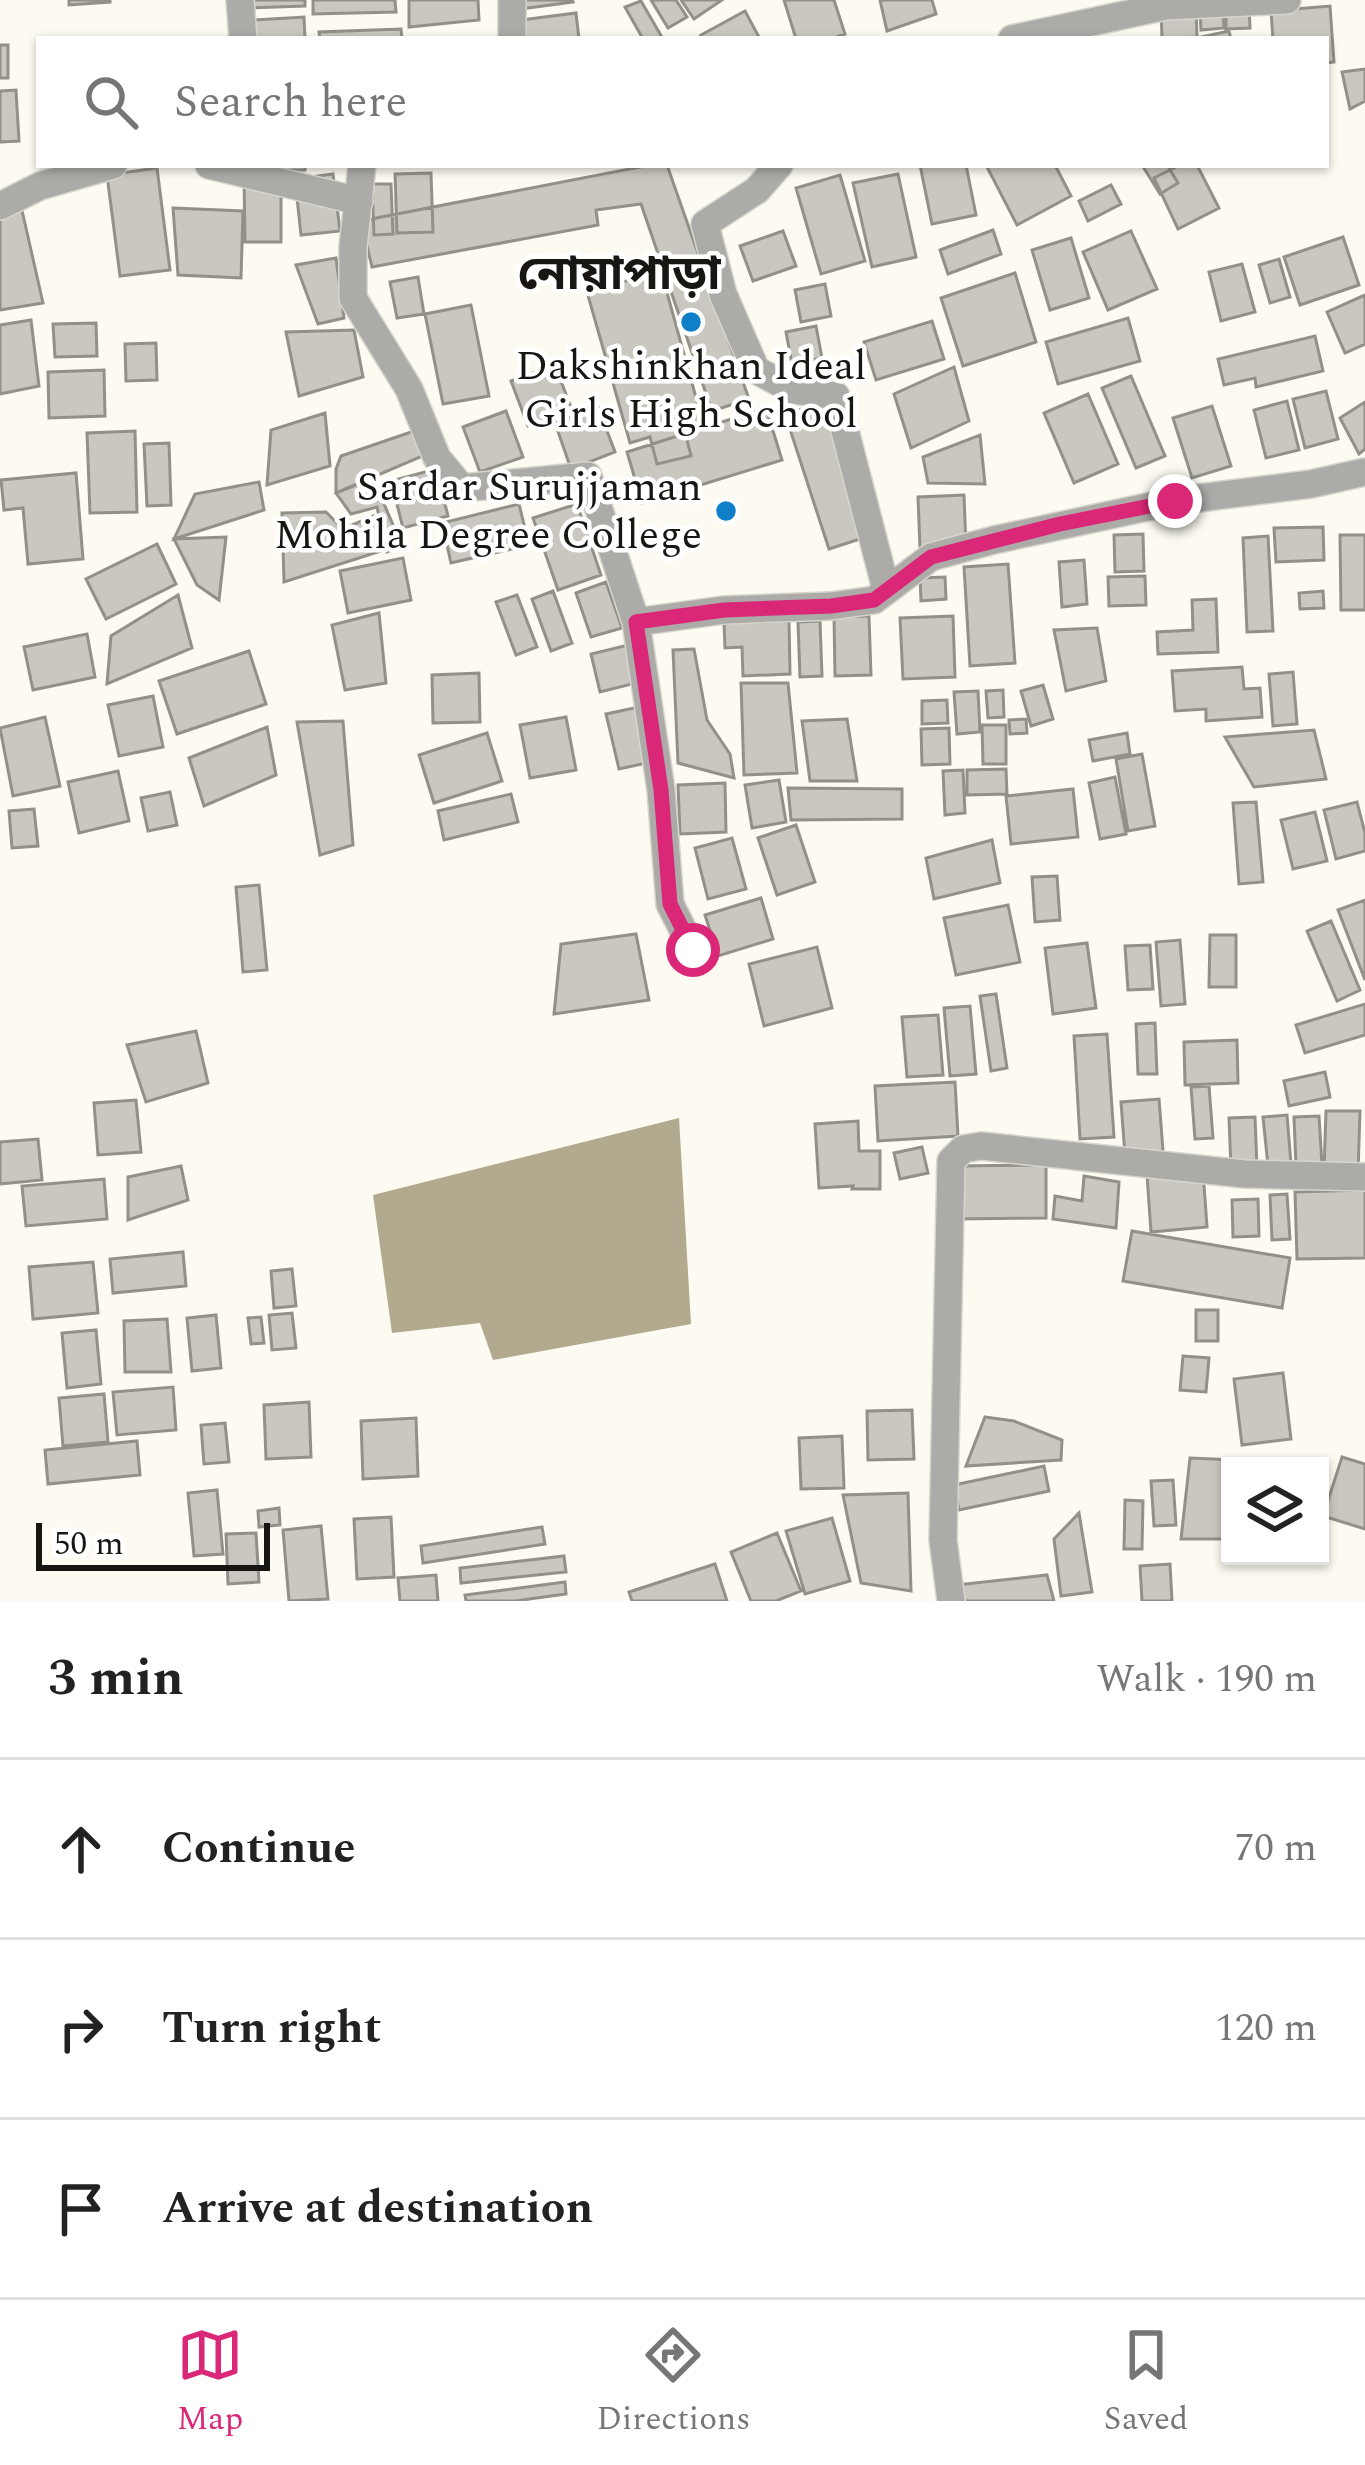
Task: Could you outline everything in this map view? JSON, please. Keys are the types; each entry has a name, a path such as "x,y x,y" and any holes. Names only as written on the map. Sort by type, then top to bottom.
{"street":[{"path":"240,0 243,36"},
{"path":"512,0 512,36"},
{"path":"1026,36 1166,6 1287,0"},
{"path":"0,206 40,187 103,168"},
{"path":"221,168 358,201"},
{"path":"362,168 353,298 409,389 437,458 462,488 588,476 636,622 661,790 670,904 693,950"},
{"path":"776,168 757,190 705,224 723,294 756,370 793,390 836,396 886,589"},
{"path":"636,622 724,610 874,600 931,557 994,540 1175,501 1311,484 1365,472"},
{"path":"951,1601 943,1540 951,1161 963,1149 981,1146 1245,1174 1365,1177"}],"shaded area":[{"path":"679,1118 691,1324 493,1360 480,1323 392,1333 373,1195"}],"building":[{"path":"69,0 110,0 110,2 69,5"},
{"path":"250,0 305,0 305,6 250,8"},
{"path":"313,0 395,0 396,12 313,14"},
{"path":"409,0 478,0 479,20 409,27"},
{"path":"519,0 572,0 573,2 520,9"},
{"path":"651,0 676,0 687,17 668,28"},
{"path":"681,0 722,0 694,19"},
{"path":"784,0 834,0 845,34 795,36"},
{"path":"880,0 932,0 936,14 887,31"},
{"path":"641,1 661,36 641,36 625,7"},
{"path":"1249,5 1250,28 1226,29 1226,6"},
{"path":"1196,6 1197,36 1162,36 1161,8"},
{"path":"1223,6 1224,28 1201,30 1200,7"},
{"path":"1330,6 1334,62 1329,63 1329,36 1273,36 1271,11"},
{"path":"745,11 758,36 702,36"},
{"path":"576,13 579,36 516,36 513,21"},
{"path":"304,17 305,36 254,36 253,20"},
{"path":"401,29 402,36 320,36 319,32"},
{"path":"0,45 8,45 8,78 0,78"},
{"path":"1365,69 1365,101 1350,109 1342,72"},
{"path":"16,90 19,141 0,142 0,91"},
{"path":"157,168 170,270 120,276 107,175"},
{"path":"236,168 305,168 305,170 235,172"},
{"path":"635,168 668,168 749,399 712,411 641,204 596,210 598,225 372,267 361,221"},
{"path":"921,168 967,168 976,215 932,224"},
{"path":"988,168 1057,168 1071,196 1017,225"},
{"path":"1144,168 1169,168 1178,183 1160,194"},
{"path":"1174,168 1199,168 1219,208 1178,229 1154,178"},
{"path":"431,173 433,232 397,233 395,174"},
{"path":"333,174 340,231 301,235 295,179"},
{"path":"898,174 916,257 872,267 853,183"},
{"path":"840,175 865,261 821,274 796,188"},
{"path":"244,176 281,176 281,242 245,242"},
{"path":"372,184 391,184 393,234 374,235"},
{"path":"1111,185 1121,204 1088,221 1079,201"},
{"path":"21,206 43,303 0,310 0,215"},
{"path":"173,208 243,211 241,278 178,275"},
{"path":"993,230 1001,254 948,274 940,250"},
{"path":"783,231 796,266 753,281 740,246"},
{"path":"1131,231 1157,289 1108,310 1083,252"},
{"path":"1343,237 1359,285 1300,305 1284,257"},
{"path":"1071,238 1089,298 1050,310 1032,250"},
{"path":"336,258 344,318 318,324 296,265"},
{"path":"1279,259 1290,297 1270,303 1259,265"},
{"path":"1242,264 1255,312 1221,321 1209,272"},
{"path":"661,271 703,423 684,428 691,456 657,464 650,437 630,443 587,292"},
{"path":"1015,273 1036,342 963,366 941,298"},
{"path":"418,277 424,314 397,318 390,282"},
{"path":"825,284 831,316 801,322 795,290"},
{"path":"1365,295 1365,344 1345,353 1327,312"},
{"path":"471,305 489,396 443,404 425,314"},
{"path":"1128,318 1140,361 1058,384 1046,342"},
{"path":"31,320 39,386 0,394 0,325"},
{"path":"932,321 944,359 876,380 864,342"},
{"path":"96,323 97,356 55,357 53,324"},
{"path":"816,326 822,358 792,364 786,332"},
{"path":"354,330 363,377 299,396 286,332"},
{"path":"1315,336 1323,371 1256,387 1255,378 1224,385 1218,359"},
{"path":"156,343 157,380 126,381 125,344"},
{"path":"555,365 572,410 528,426 511,381"},
{"path":"954,367 969,421 911,448 894,394"},
{"path":"104,370 105,416 49,418 48,372"},
{"path":"1131,376 1165,456 1136,468 1102,388"},
{"path":"1326,391 1338,439 1305,448 1293,399"},
{"path":"1088,394 1118,464 1074,483 1044,413"},
{"path":"1287,401 1299,450 1266,458 1254,410"},
{"path":"825,402 869,536 829,549 785,414"},
{"path":"1365,402 1365,449 1359,454 1340,418"},
{"path":"1212,406 1231,466 1192,478 1173,418"},
{"path":"598,407 615,452 571,469 555,423"},
{"path":"766,408 782,460 642,503 627,452"},
{"path":"506,411 523,457 480,472 463,427"},
{"path":"325,413 330,466 267,485 271,430"},
{"path":"417,430 425,455 336,493 341,456"},
{"path":"135,431 137,512 90,513 87,433"},
{"path":"980,435 985,484 928,483 923,457"},
{"path":"169,443 171,505 147,506 144,444"},
{"path":"436,469 448,516 403,528 391,481"},
{"path":"76,473 83,559 28,564 23,508 4,510 1,480"},
{"path":"373,478 402,546 387,552 377,507 351,514 336,493"},
{"path":"259,482 264,510 174,539 195,494"},
{"path":"964,495 966,546 920,548 918,497"},
{"path":"519,504 529,545 451,563 442,523"},
{"path":"577,504 601,575 558,590 533,518"},
{"path":"326,512 343,529 373,516 381,551 284,582 282,513"},
{"path":"1323,527 1324,560 1276,562 1274,528"},
{"path":"1143,534 1144,571 1115,572 1114,535"},
{"path":"1340,535 1365,535 1365,610 1341,610"},
{"path":"1268,536 1273,631 1247,632 1243,538"},
{"path":"226,537 219,600 197,585 174,539"},
{"path":"157,544 176,584 106,619 86,579"},
{"path":"403,558 411,600 348,613 340,571"},
{"path":"1084,560 1087,604 1062,607 1059,562"},
{"path":"1008,564 1015,663 970,666 964,567"},
{"path":"1145,576 1146,605 1109,606 1108,577"},
{"path":"945,577 946,599 921,601 920,578"},
{"path":"606,582 622,628 591,637 576,593"},
{"path":"553,591 572,643 551,651 532,599"},
{"path":"1323,591 1324,608 1300,609 1299,593"},
{"path":"178,595 192,648 107,684 111,636"},
{"path":"517,595 537,647 516,655 496,602"},
{"path":"1216,599 1218,652 1158,654 1157,632 1193,630 1192,600"},
{"path":"379,613 386,683 345,690 332,625"},
{"path":"869,616 871,675 835,676 834,617"},
{"path":"953,616 955,677 903,679 900,618"},
{"path":"789,621 790,674 743,676 742,647 725,648 724,623"},
{"path":"820,621 822,676 800,677 798,622"},
{"path":"1097,628 1106,681 1066,691 1054,630"},
{"path":"87,634 95,677 33,690 24,647"},
{"path":"628,645 636,683 600,692 591,654"},
{"path":"694,649 707,720 730,754 734,778 678,763 673,650"},
{"path":"249,651 266,704 177,734 159,681"},
{"path":"1242,667 1244,689 1260,688 1262,717 1206,721 1206,709 1175,711 1172,671"},
{"path":"1293,672 1297,724 1273,726 1269,674"},
{"path":"479,673 480,722 433,723 432,675"},
{"path":"741,683 788,683 797,773 744,775"},
{"path":"1043,685 1053,719 1031,726 1021,691"},
{"path":"1003,690 1004,717 988,718 986,691"},
{"path":"978,691 980,732 957,734 954,692"},
{"path":"153,696 163,747 119,756 108,705"},
{"path":"947,700 948,723 922,724 922,701"},
{"path":"639,707 651,762 619,769 606,714"},
{"path":"45,717 60,786 13,796 0,728"},
{"path":"566,717 576,770 530,778 520,725"},
{"path":"847,719 857,781 810,781 802,721"},
{"path":"1026,719 1027,733 1010,734 1009,720"},
{"path":"343,721 353,845 320,855 297,722"},
{"path":"982,725 1006,725 1006,764 983,764"},
{"path":"267,727 276,775 204,806 189,758"},
{"path":"949,728 950,764 922,765 921,729"},
{"path":"1314,730 1326,779 1254,787 1225,737"},
{"path":"487,733 502,781 434,803 419,755"},
{"path":"1127,733 1130,754 1093,761 1089,740"},
{"path":"1142,754 1155,826 1128,831 1116,759"},
{"path":"1006,769 1007,794 967,795 967,770"},
{"path":"963,770 965,813 945,815 943,771"},
{"path":"118,771 129,821 79,833 68,782"},
{"path":"1115,777 1126,834 1100,839 1089,783"},
{"path":"779,780 786,822 752,828 745,785"},
{"path":"725,783 726,832 680,834 678,785"},
{"path":"788,788 902,789 902,819 791,820"},
{"path":"1073,789 1078,837 1011,844 1006,796"},
{"path":"170,792 177,825 148,831 141,798"},
{"path":"511,794 518,822 444,840 438,811"},
{"path":"1256,802 1263,882 1239,884 1233,803"},
{"path":"1357,802 1365,851 1336,859 1324,810"},
{"path":"34,809 38,846 12,848 9,811"},
{"path":"1315,812 1327,861 1293,869 1281,820"},
{"path":"796,825 815,882 777,895 758,838"},
{"path":"732,838 746,889 708,899 695,848"},
{"path":"992,840 1000,883 934,899 926,858"},
{"path":"1057,876 1060,920 1035,922 1032,877"},
{"path":"259,885 267,970 243,972 236,887"},
{"path":"761,898 773,939 718,956 705,915"},
{"path":"1365,900 1365,980 1338,910"},
{"path":"1008,905 1020,962 956,975 944,918"},
{"path":"1331,921 1360,990 1337,1001 1307,931"},
{"path":"636,934 649,1000 554,1014 561,944"},
{"path":"1210,935 1236,935 1236,987 1209,987"},
{"path":"1180,940 1185,1004 1161,1006 1156,942"},
{"path":"1087,943 1096,1008 1053,1014 1045,948"},
{"path":"1150,945 1153,989 1128,990 1125,946"},
{"path":"817,947 832,1008 764,1026 749,964"},
{"path":"996,994 1007,1068 991,1071 980,996"},
{"path":"1365,1004 1365,1035 1305,1053 1296,1025"},
{"path":"970,1006 976,1074 950,1076 944,1008"},
{"path":"938,1015 943,1075 907,1077 902,1017"},
{"path":"1155,1023 1157,1074 1138,1074 1136,1024"},
{"path":"196,1031 208,1083 146,1102 127,1045"},
{"path":"1107,1034 1114,1137 1080,1139 1074,1036"},
{"path":"1237,1040 1238,1083 1185,1085 1184,1042"},
{"path":"1325,1072 1330,1097 1289,1106 1284,1081"},
{"path":"955,1082 958,1136 878,1141 875,1086"},
{"path":"1209,1086 1213,1138 1195,1139 1191,1087"},
{"path":"1159,1099 1163,1151 1125,1155 1121,1102"},
{"path":"136,1100 141,1152 98,1155 94,1103"},
{"path":"1326,1111 1360,1111 1358,1173 1324,1172"},
{"path":"1287,1115 1291,1164 1268,1166 1263,1117"},
{"path":"1319,1116 1322,1165 1296,1166 1294,1117"},
{"path":"1255,1117 1257,1168 1231,1169 1229,1118"},
{"path":"858,1121 859,1151 880,1151 880,1189 819,1188 815,1124"},
{"path":"38,1139 42,1180 0,1184 0,1142"},
{"path":"922,1147 928,1173 900,1179 894,1153"},
{"path":"1046,1165 1046,1218 956,1219 955,1166"},
{"path":"181,1166 188,1200 128,1220 128,1177"},
{"path":"1203,1171 1207,1227 1151,1232 1147,1175"},
{"path":"1084,1176 1119,1182 1116,1228 1053,1219 1055,1196 1082,1201"},
{"path":"104,1179 107,1219 26,1226 22,1186"},
{"path":"1365,1190 1365,1258 1297,1259 1295,1192"},
{"path":"1287,1194 1290,1239 1272,1240 1270,1195"},
{"path":"1258,1199 1259,1236 1233,1237 1232,1200"},
{"path":"1132,1231 1290,1258 1282,1308 1123,1281"},
{"path":"183,1252 186,1286 113,1293 110,1259"},
{"path":"93,1262 98,1313 33,1319 29,1267"},
{"path":"292,1269 296,1306 274,1308 271,1271"},
{"path":"1196,1310 1218,1310 1218,1341 1196,1341"},
{"path":"292,1313 296,1348 272,1350 269,1315"},
{"path":"216,1315 221,1368 192,1371 187,1318"},
{"path":"261,1317 264,1343 251,1344 248,1318"},
{"path":"167,1319 171,1372 125,1372 124,1321"},
{"path":"96,1330 101,1384 67,1388 62,1333"},
{"path":"1183,1356 1209,1358 1206,1392 1180,1390"},
{"path":"1283,1373 1291,1439 1242,1445 1234,1379"},
{"path":"173,1387 176,1430 117,1435 113,1392"},
{"path":"104,1394 108,1442 63,1446 59,1398"},
{"path":"309,1402 311,1457 266,1459 264,1405"},
{"path":"912,1410 914,1459 868,1460 867,1411"},
{"path":"985,1417 1014,1421 1062,1440 1061,1460 966,1466"},
{"path":"416,1418 418,1476 363,1479 361,1421"},
{"path":"225,1423 229,1462 204,1464 201,1425"},
{"path":"842,1436 844,1488 801,1489 799,1438"},
{"path":"137,1441 140,1475 48,1484 45,1450"},
{"path":"1342,1457 1365,1464 1365,1529 1329,1518 1329,1497"},
{"path":"1190,1458 1221,1459 1221,1539 1181,1539"},
{"path":"1044,1466 1049,1491 959,1510 954,1485"},
{"path":"1173,1480 1176,1525 1154,1526 1151,1481"},
{"path":"217,1490 223,1554 194,1556 188,1493"},
{"path":"908,1493 911,1591 861,1583 843,1495"},
{"path":"1125,1500 1143,1501 1142,1549 1124,1549"},
{"path":"279,1508 280,1525 259,1527 258,1511"},
{"path":"1079,1513 1092,1592 1061,1596 1054,1539"},
{"path":"391,1517 394,1577 357,1579 354,1519"},
{"path":"832,1518 850,1581 805,1594 786,1531"},
{"path":"321,1526 328,1599 289,1601 283,1530"},
{"path":"542,1527 545,1544 423,1563 421,1546"},
{"path":"256,1533 259,1582 228,1584 226,1534"},
{"path":"777,1533 801,1591 776,1601 751,1601 731,1552"},
{"path":"564,1556 566,1572 461,1583 460,1568"},
{"path":"715,1564 727,1601 632,1601 629,1592"},
{"path":"1170,1564 1172,1601 1142,1601 1140,1566"},
{"path":"436,1575 438,1601 400,1601 398,1578"},
{"path":"1047,1575 1054,1601 957,1601 956,1585"},
{"path":"565,1582 566,1594 515,1601 466,1601 465,1595"}],"place":[{"name":"Dakshinkhan Ideal Girls High School","path":"691,322"},
{"name":"Sardar Surujjaman Mohila Degree College","path":"726,511"}],"district":[{"name":"নোয়াপাড়া","path":"619,274"}],"route":[{"path":"693,950 670,904 661,790 636,622 724,610 874,600 931,557 1175,501"}]}
